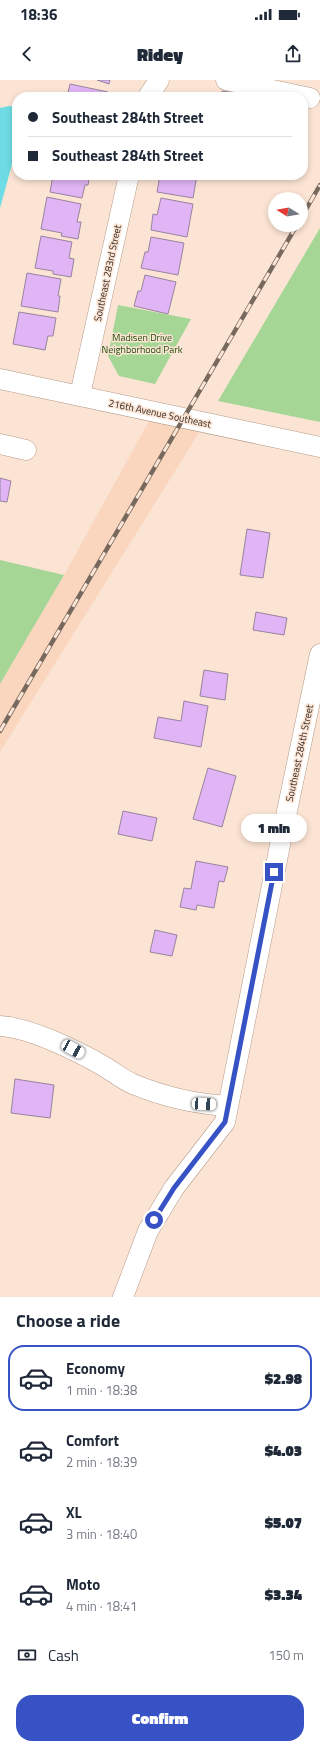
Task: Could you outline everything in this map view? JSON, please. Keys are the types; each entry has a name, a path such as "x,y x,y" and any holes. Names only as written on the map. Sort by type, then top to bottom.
{"street":[{"path":"151,92 159,80"},
{"path":"226,80 282,92"},
{"name":"Southeast 283rd Street","path":"80,395 128,180"},
{"name":"216th Avenue Southeast","path":"0,379 320,447"},
{"path":"0,444 26,450"},
{"name":"Southeast 284th Street","path":"123,1297 148,1231 174,1188 225,1122 283,830 320,654"},
{"path":"0,1026 36,1035 73,1049 139,1087 168,1097 204,1104 228,1106"}],"shaded area":[{"path":"154,412 205,423 0,752 0,684 64,575"}],"green space":[{"path":"320,228 320,422 218,401"},
{"name":"Madisen Drive Neighborhood Park","path":"118,305 191,319 155,384 119,376 108,356"},
{"path":"0,560 64,575 0,684"}],"water":[{"path":"12,106 12,164 0,208 0,108"}],"building":[{"path":"97,80 110,80 109,84"},
{"path":"70,84 108,92 68,92"},
{"path":"52,180 89,180 88,185 85,185 82,198 50,192"},
{"path":"159,180 196,180 193,198 157,192"},
{"path":"47,197 81,204 77,222 81,222 78,239 61,236 62,233 41,229"},
{"path":"161,198 193,204 187,237 151,230 153,214 157,215"},
{"path":"41,236 72,242 69,258 74,259 71,277 53,274 53,271 35,268"},
{"path":"151,237 184,243 178,275 141,268 145,252 148,252"},
{"path":"27,273 61,279 58,296 60,296 58,312 21,306"},
{"path":"145,275 176,282 168,314 134,306 138,291 141,291"},
{"path":"19,312 56,318 53,336 48,336 45,350 13,344"},
{"path":"0,478 11,481 7,502 0,501"},
{"path":"247,529 270,533 263,578 240,575"},
{"path":"256,612 287,618 284,635 253,630"},
{"path":"204,670 228,674 225,700 200,696"},
{"path":"184,701 208,706 201,747 154,738 158,717 181,721"},
{"path":"208,768 236,776 222,827 193,819"},
{"path":"123,811 157,818 152,841 118,834"},
{"path":"196,861 228,867 224,882 219,881 214,908 197,905 196,910 180,907 184,888 191,889"},
{"path":"155,930 177,935 172,956 150,952"},
{"path":"15,1079 54,1085 50,1118 11,1113"}],"railway":[{"path":"308,206 320,185"},
{"path":"0,731 293,232"}],"route":[{"path":"154,1220 174,1188 225,1122 274,872"}]}
